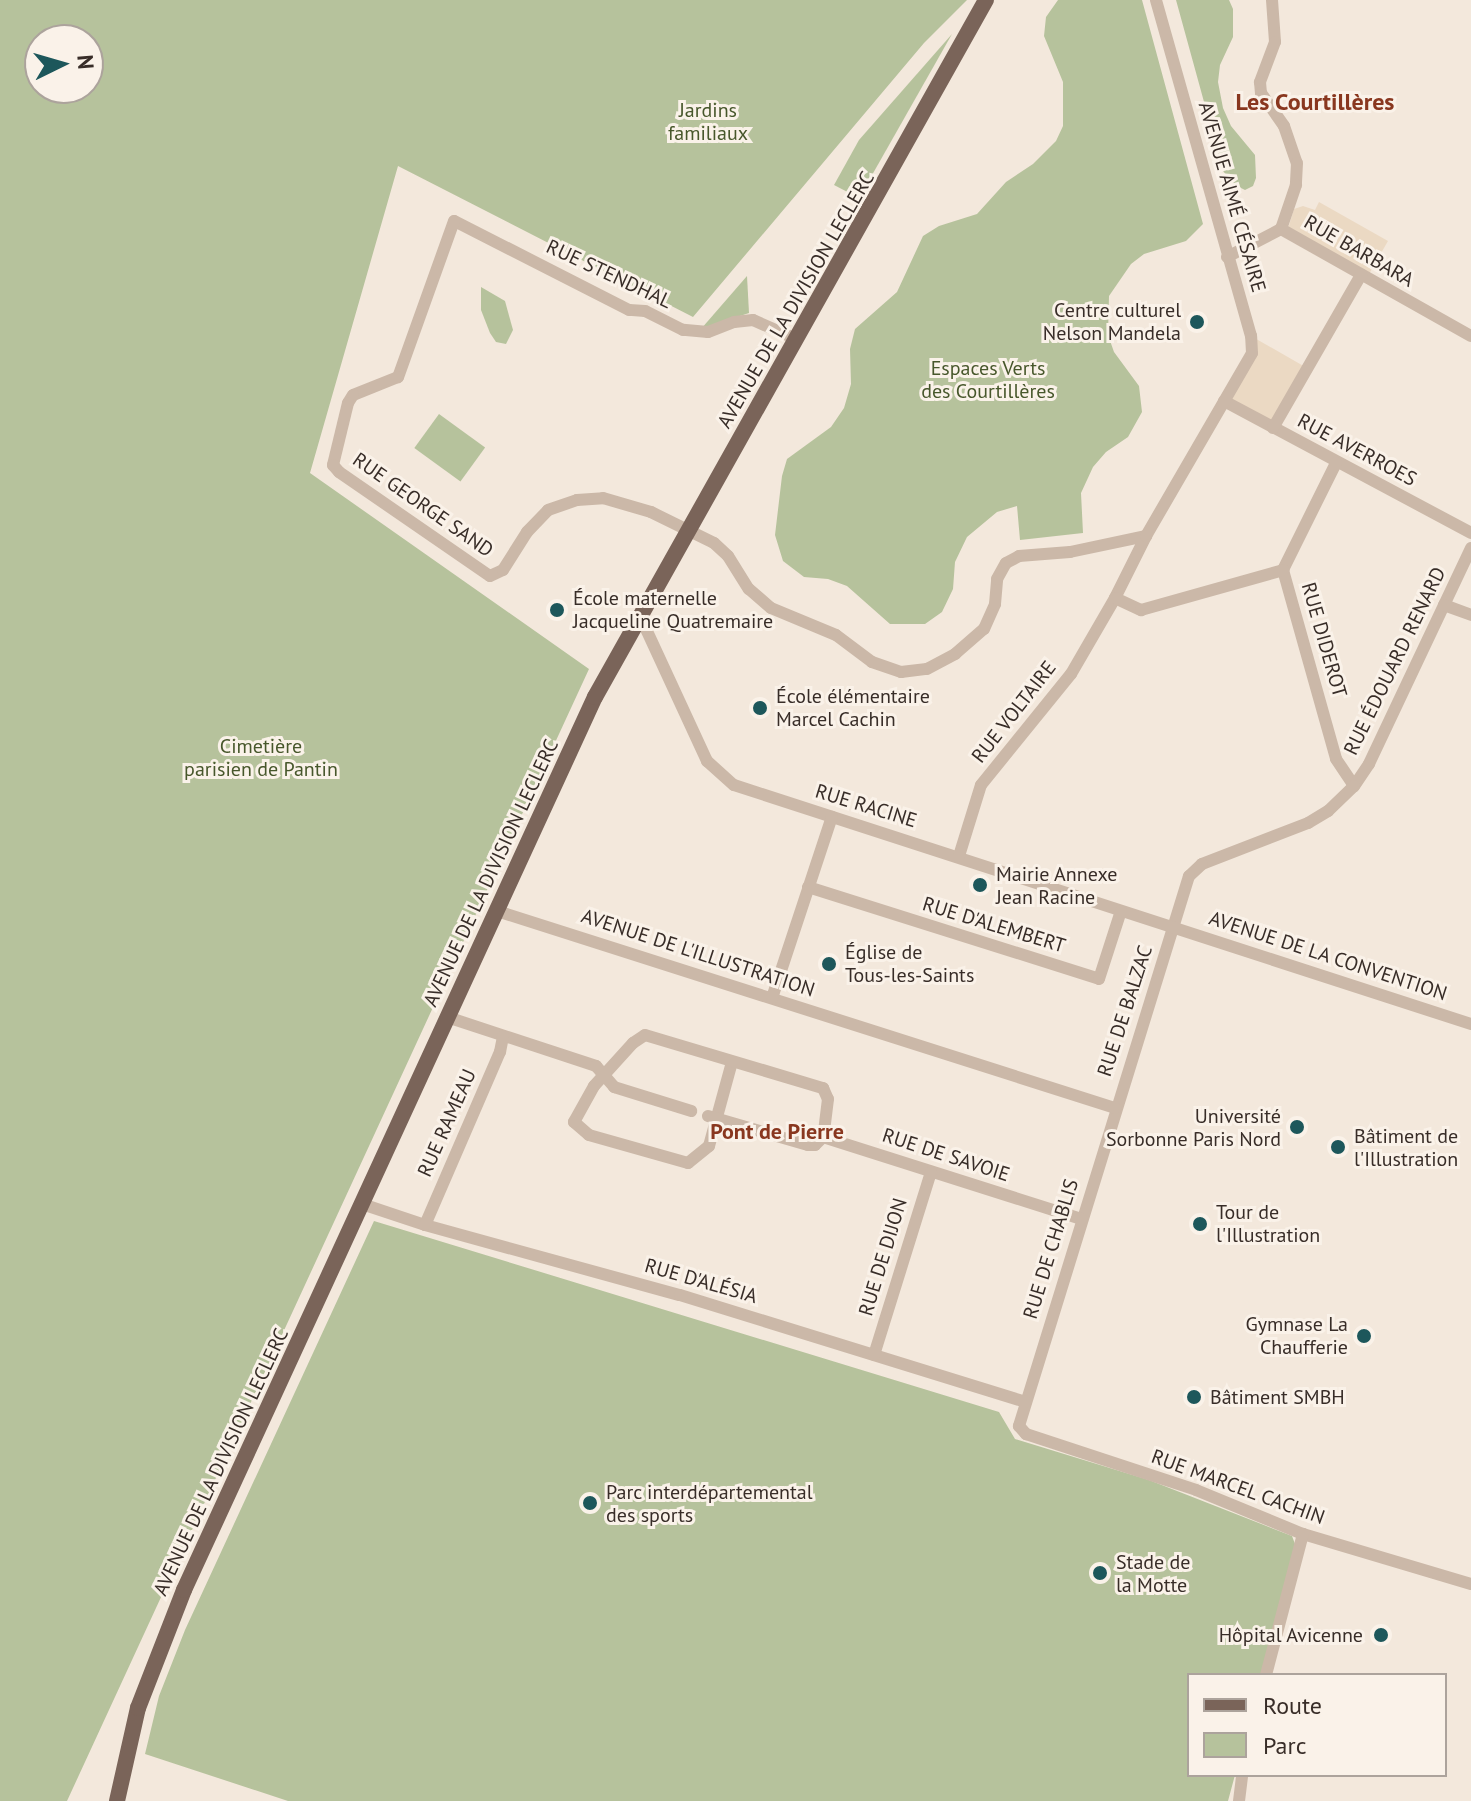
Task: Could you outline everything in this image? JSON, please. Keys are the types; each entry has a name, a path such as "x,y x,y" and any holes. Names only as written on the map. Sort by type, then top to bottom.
{"main road":[{"name":"AVENUE DE LA DIVISION LECLERC","path":"117,1801 129,1740 153,1664 595,697 986,0"}],"street":[{"name":"AVENUE AIMÉ CÉSAIRE","path":"1156,0 1251,336 1252,353 1224,401"},
{"path":"1272,0 1275,42 1260,82 1261,93 1284,126 1297,163 1296,185 1281,229"},
{"name":"RUE STENDHAL","path":"333,465 353,395 398,377 454,221 629,310 645,311 683,330 708,332 734,322 753,320 796,339"},
{"name":"RUE BARBARA","path":"1227,257 1281,229 1471,336"},
{"path":"1273,428 1361,275"},
{"name":"RUE AVERROES","path":"1224,401 1471,533"},
{"name":"RUE VOLTAIRE","path":"959,856 981,785 1071,674 1224,401"},
{"name":"RUE DIDEROT","path":"1336,463 1283,570 1336,759 1354,786"},
{"name":"RUE GEORGE SAND","path":"333,465 490,576 503,570 527,532 548,510 577,500 603,498 631,505 686,530"},
{"path":"686,530 714,543 728,556 749,589 771,608 836,635 872,662 901,672 927,669 955,654 984,629 995,604 997,579 1006,563 1019,556 1070,552 1146,536"},
{"name":"RUE ÉDOUARD RENARD","path":"1173,926 1189,876 1195,868 1308,823 1328,811 1354,786 1369,764 1471,548"},
{"path":"1115,598 1141,610 1283,570"},
{"path":"1444,605 1471,615"},
{"name":"RUE RACINE","path":"640,616 707,761 724,779 832,817 1173,926"},
{"path":"772,998 832,817"},
{"name":"RUE D'ALEMBERT","path":"808,887 1099,979 1121,911"},
{"name":"AVENUE DE L'ILLUSTRATION","path":"497,911 1115,1108"},
{"name":"AVENUE DE LA CONVENTION","path":"1173,926 1471,1024"},
{"name":"RUE DE BALZAC","path":"1115,1108 1173,926"},
{"path":"447,1017 596,1066 614,1087 691,1111"},
{"path":"732,1062 713,1118 709,1146 698,1158 688,1163 589,1135 574,1122 605,1075 633,1043 645,1035 823,1088 828,1099 823,1137"},
{"name":"RUE RAMEAU","path":"425,1225 500,1052 503,1036"},
{"name":"RUE DE CHABLIS","path":"1026,1402 1115,1108"},
{"name":"RUE DE SAVOIE","path":"713,1118 808,1145 815,1145 823,1137 1081,1219"},
{"name":"RUE DE DIJON","path":"874,1355 931,1172"},
{"name":"RUE D'ALÉSIA","path":"362,1204 425,1225 680,1295 1026,1402"},
{"name":"RUE MARCEL CACHIN","path":"1026,1402 1019,1426 1026,1434 1196,1490 1303,1534 1471,1584"},
{"path":"1267,1673 1303,1534"},
{"path":"1239,1801 1242,1777"}],"green space":[{"name":"Cimetière parisien de Pantin","path":"0,0 967,0 924,43 693,317 398,166 310,473 589,669 67,1801 0,1801"},
{"name":"Espaces Verts des Courtillères","path":"1058,0 1142,0 1203,224 1186,241 1144,254 1131,264 1109,296 1108,335 1114,352 1139,386 1142,412 1128,437 1106,452 1093,467 1081,493 1083,533 1020,540 1017,506 997,512 967,537 955,562 953,589 942,612 925,624 890,624 847,586 828,579 804,577 783,561 775,535 782,476 787,459 831,427 844,408 851,384 850,349 855,329 897,292 923,236 939,226 977,214 1006,182 1033,164 1056,141 1063,126 1063,82 1044,36 1046,17"},
{"path":"1176,0 1229,0 1233,9 1233,37 1220,65 1218,82 1223,108 1231,126 1255,155 1256,178 1253,186 1245,190 1235,185 1223,171"},
{"path":"952,34 859,198 834,185 859,140"},
{"path":"747,276 749,313 701,329"},
{"path":"481,287 505,301 513,330 506,344 496,342 490,333 481,310"},
{"path":"439,414 485,448 460,481 414,448"},
{"name":"Parc interdépartemental des sports","path":"374,1221 999,1412 1015,1439 1149,1480 1292,1536 1295,1544 1262,1673 1187,1673 1187,1777 1234,1777 1228,1801 288,1801 145,1754 159,1696 185,1630"}],"shaded area":[{"path":"1319,202 1388,241 1369,274 1288,229 1294,209 1303,206 1315,210"},
{"path":"1251,336 1307,368 1273,428 1224,401 1252,353"}],"place":[{"name":"Centre culturel Nelson Mandela","path":"1197,322"},
{"name":"École maternelle Jacqueline Quatremaire","path":"557,610"},
{"name":"École élémentaire Marcel Cachin","path":"760,708"},
{"name":"Mairie Annexe Jean Racine","path":"980,885"},
{"name":"Église de Tous-les-Saints","path":"829,964"},
{"name":"Université Sorbonne Paris Nord","path":"1297,1127"},
{"name":"Bâtiment de l'Illustration","path":"1338,1147"},
{"name":"Tour de l'Illustration","path":"1200,1224"},
{"name":"Gymnase La Chaufferie","path":"1364,1336"},
{"name":"Bâtiment SMBH","path":"1194,1397"},
{"name":"Parc interdépartemental des sports","path":"590,1503"},
{"name":"Stade de la Motte","path":"1100,1573"},
{"name":"Hôpital Avicenne","path":"1381,1635"}],"district":[{"name":"Les Courtillères","path":"1315,102"},
{"name":"Pont de Pierre","path":"777,1132"}],"park label":[{"name":"Jardins familiaux","path":"708,122"}]}
